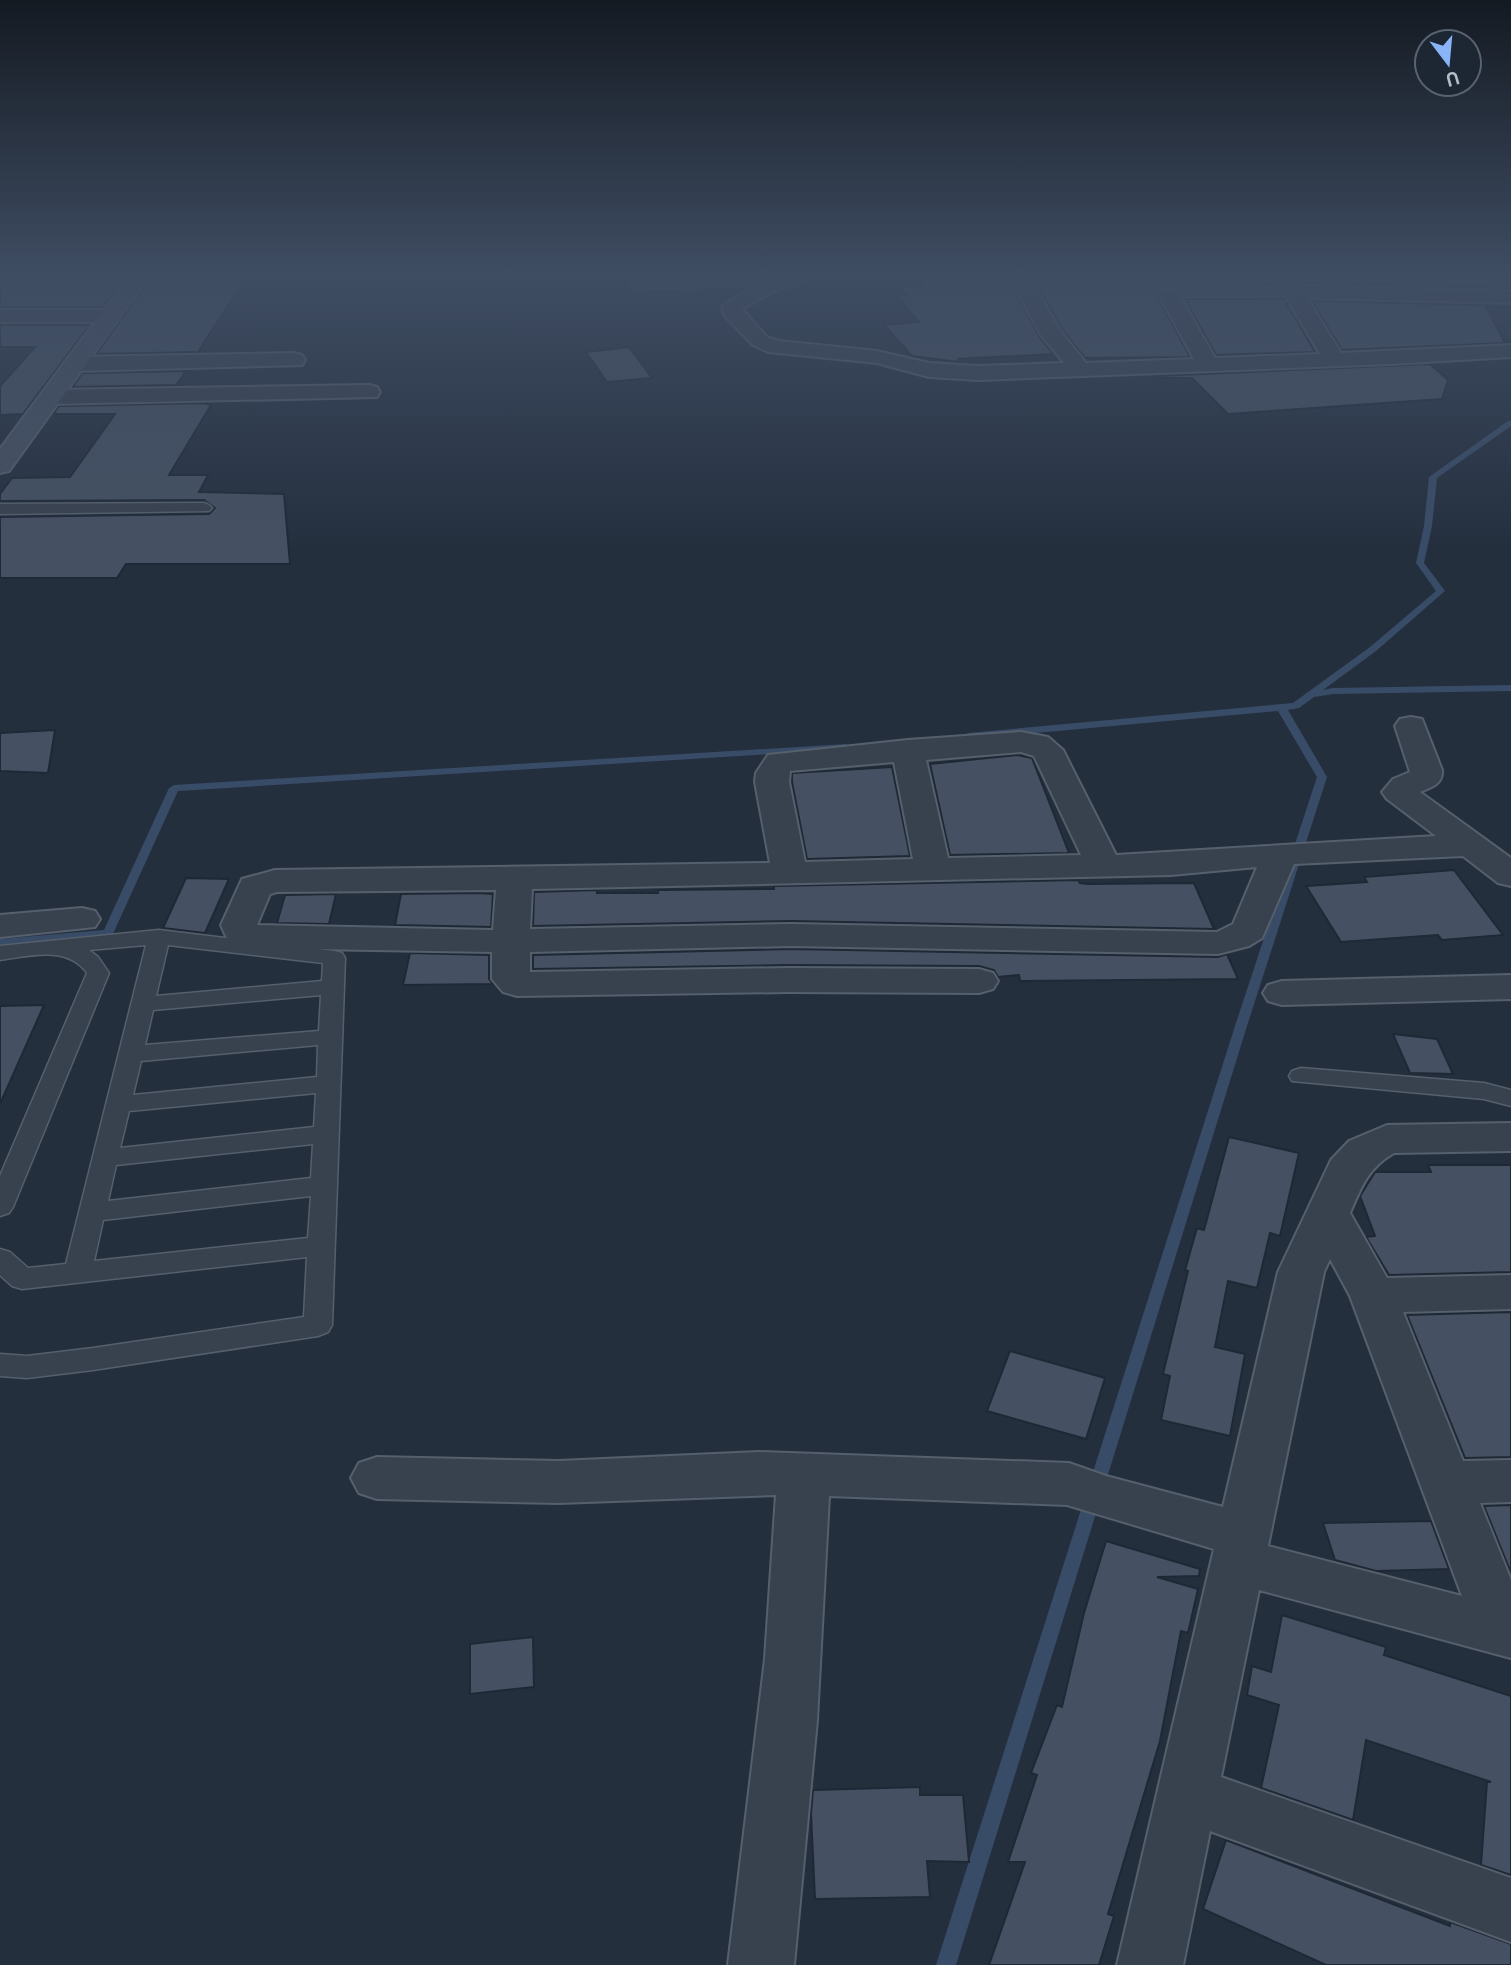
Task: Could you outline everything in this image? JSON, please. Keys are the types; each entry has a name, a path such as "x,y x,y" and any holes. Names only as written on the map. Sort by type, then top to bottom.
{"main road":[{"path":"0,466 8,444 51,397 73,367"}],"street":[{"path":"916,367 978,373 1154,367"},
{"path":"51,397 369,392"},
{"path":"1411,726 1426,777 1405,786 1399,792 1511,874"},
{"path":"789,872 772,782 772,773 780,762 1021,742 1037,744 1047,750 1104,866"},
{"path":"908,751 933,869"},
{"path":"1301,853 1249,930 1236,938 1218,943 791,935 511,942 249,937 242,933 239,925 255,887 275,881 515,879 1171,864 1301,853 1469,845"},
{"path":"515,879 509,972 511,979 517,984 788,980 979,982"},
{"path":"0,926 75,933"},
{"path":"1282,993 1511,987"},
{"path":"1150,1965 1301,1272 1327,1212 1346,1171 1364,1151 1387,1139 1511,1138"},
{"path":"1327,1212 1373,1296 1507,1631"},
{"path":"1373,1296 1511,1292"},
{"path":"377,1478 559,1482 759,1473 1085,1490 1242,1548 1507,1631"},
{"path":"761,1965 783,1778 800,1581 803,1475"},
{"path":"1446,1482 1511,1481"},
{"path":"1188,1794 1511,1910"}],"lane":[{"path":"0,509 204,508"},
{"path":"0,1206 98,972 75,933"},
{"path":"0,953 75,933 98,942 159,937 334,958 318,1325 93,1359 27,1367 0,1365"},
{"path":"77,1274 159,937"},
{"path":"143,1004 332,987"},
{"path":"130,1055 331,1037"},
{"path":"1301,1076 1485,1091 1511,1098"},
{"path":"118,1104 328,1084"},
{"path":"105,1158 327,1134"},
{"path":"91,1212 324,1185"},
{"path":"0,1259 22,1279 321,1246"}],"building":[{"path":"17,367 59,367 23,414 0,415 0,386"},
{"path":"596,367 644,367 652,378 607,382"},
{"path":"1369,367 1433,367 1448,380 1442,399 1228,414 1192,378 1158,376"},
{"path":"186,371 176,385 73,387 82,373"},
{"path":"211,405 169,475 208,475 199,492 284,494 290,564 126,564 117,578 0,578 0,517 209,514 215,508 204,500 0,501 0,494 12,478 70,477 115,414 53,414 59,406"},
{"path":"55,730 48,773 0,771 0,733"},
{"path":"1017,755 1032,758 1069,853 950,855 930,764"},
{"path":"892,767 910,856 807,859 792,773"},
{"path":"1454,870 1503,935 1442,940 1438,935 1341,942 1306,886 1367,882 1364,877"},
{"path":"186,878 229,879 205,933 163,928"},
{"path":"1078,880 1088,884 1194,883 1214,929 791,921 533,926 534,892 597,890 597,893 658,893 658,890 774,889 774,886"},
{"path":"336,894 329,924 277,923 285,895"},
{"path":"401,894 493,894 491,927 395,925"},
{"path":"791,949 1218,957 1227,954 1238,979 1020,981 1019,975 998,977 994,970 979,966 788,965 533,969 533,955"},
{"path":"410,953 489,955 489,979 493,984 403,985"},
{"path":"44,1005 0,1104 0,1006"},
{"path":"1393,1034 1437,1039 1453,1074 1410,1073"},
{"path":"1229,1137 1299,1153 1280,1236 1270,1233 1257,1288 1228,1281 1215,1347 1245,1354 1230,1436 1161,1420 1170,1376 1163,1374 1188,1271 1185,1270 1197,1228 1204,1230"},
{"path":"1428,1165 1511,1165 1511,1272 1389,1275 1366,1237 1375,1236 1360,1196 1375,1172 1431,1172"},
{"path":"1511,1312 1511,1457 1465,1458 1407,1315"},
{"path":"1010,1351 1105,1378 1086,1439 987,1411"},
{"path":"1511,1505 1511,1568 1509,1568 1484,1506"},
{"path":"1431,1521 1449,1569 1376,1571 1335,1560 1323,1523"},
{"path":"1106,1541 1200,1569 1199,1576 1157,1577 1198,1589 1188,1633 1181,1631 1160,1741 1108,1914 1114,1916 1099,1965 989,1965 1025,1862 1008,1862 1037,1775 1031,1773 1057,1705 1062,1707 1084,1613"},
{"path":"1282,1615 1386,1647 1384,1655 1511,1696 1511,1875 1481,1865 1487,1782 1491,1782 1366,1740 1353,1820 1261,1788 1279,1705 1247,1695 1252,1666 1271,1672"},
{"path":"533,1637 534,1687 470,1694 470,1644"},
{"path":"920,1787 920,1795 963,1795 969,1862 927,1861 930,1897 815,1899 811,1813 813,1790"},
{"path":"1226,1840 1450,1926 1450,1922 1511,1944 1511,1965 1326,1965 1203,1909"}],"waterway":[{"path":"1281,707 1296,706 1373,649 1441,591 1420,563 1428,526 1433,477 1511,423"},
{"path":"1316,695 1333,691 1511,688"},
{"path":"946,1965 1322,777 1281,707"},
{"path":"968,736 1281,707"},
{"path":"0,943 108,933 174,788 846,747"}]}
